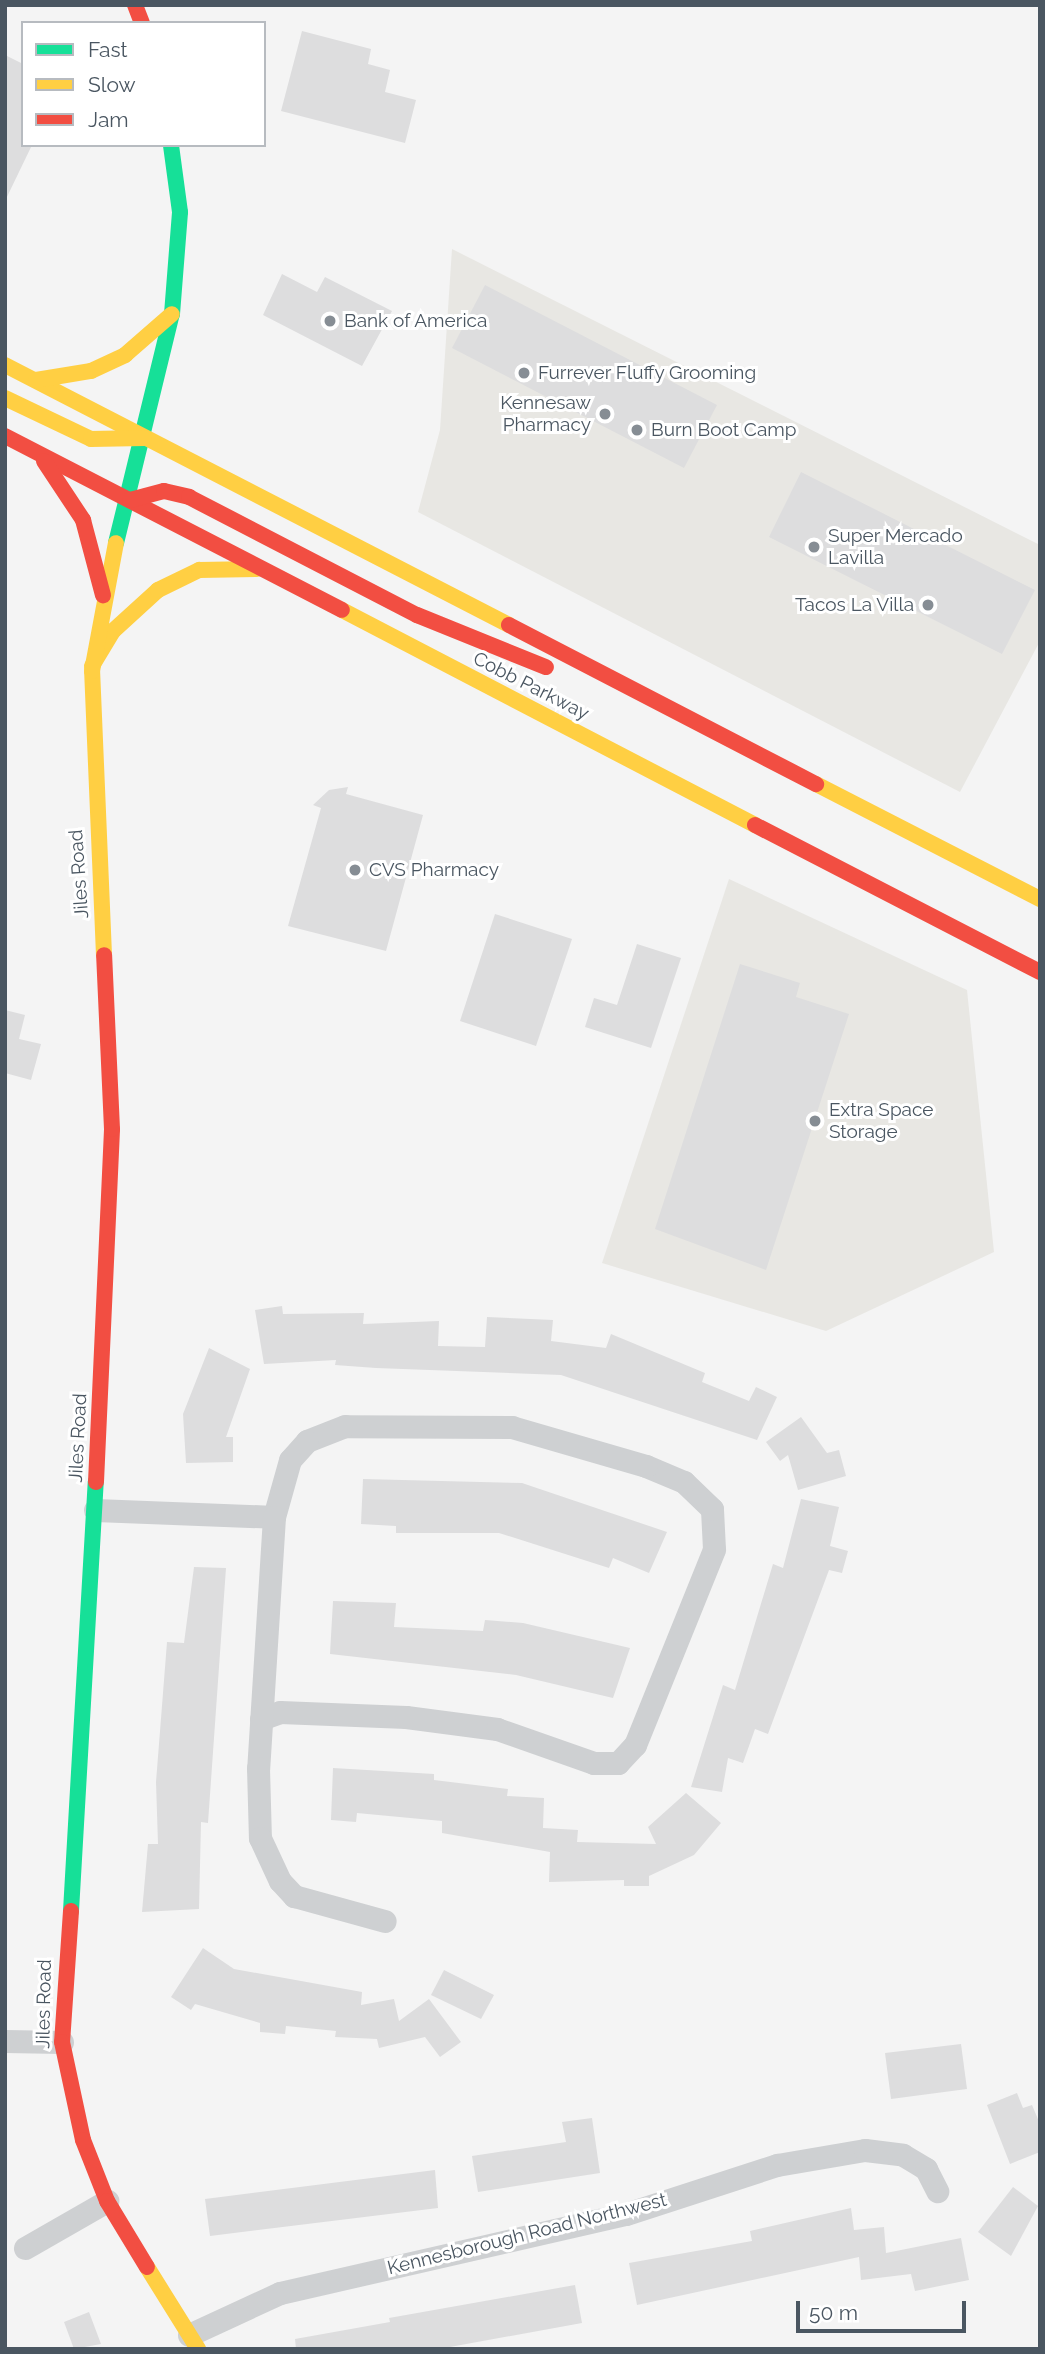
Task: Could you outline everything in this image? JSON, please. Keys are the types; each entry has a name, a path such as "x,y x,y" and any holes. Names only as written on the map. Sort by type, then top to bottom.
{"main road":[{"name":"Jiles Road","path":"171,147 180,212 172,314 147,437 103,595 92,666 92,776 112,1093 95,1510 62,2042 83,2140 107,2201 194,2342"},
{"path":"36,380 116,360 172,314"},
{"path":"5,365 1040,899"},
{"path":"5,398 91,439 147,437"},
{"name":"Cobb Parkway","path":"5,436 1040,972"},
{"path":"27,447 73,498 103,595"},
{"path":"130,500 164,491 189,497 417,615 560,672 617,680"},
{"path":"92,666 127,615 178,578 224,568 262,569"}],"street":[{"path":"261,1719 280,1712 407,1717 497,1729 594,1763 618,1763 635,1745 657,1695 717,1534 701,1494 646,1466 535,1431 448,1424 345,1426 307,1441 290,1460 274,1517 261,1719 260,1838 280,1881 321,1909 385,1921"},
{"path":"95,1510 274,1517"},
{"path":"5,2040 62,2042"},
{"name":"Kennesborough Road Northwest","path":"194,2342 280,2294 626,2214 777,2165 865,2150 903,2155 926,2169 937,2191"},
{"path":"25,2248 107,2201"}],"shaded area":[{"path":"452,249 1040,545 1040,641 960,792 418,512 440,430"},
{"name":"Extra Space Storage","path":"729,879 967,990 994,1252 826,1331 602,1263"}],"building":[{"path":"302,31 371,49 368,64 390,70 385,92 416,100 405,143 281,111"},
{"path":"5,55 21,63 21,147 31,147 5,201"},
{"name":"Bank of America","path":"282,274 317,292 325,277 392,311 362,366 263,315"},
{"path":"485,285 717,405 684,468 452,348"},
{"path":"801,472 1035,590 1002,654 769,537"},
{"name":"CVS Pharmacy","path":"348,787 346,794 423,815 386,951 288,926 321,808 313,805 329,790"},
{"path":"495,914 572,939 536,1046 460,1021"},
{"path":"637,944 681,958 651,1048 585,1027 594,998 617,1005"},
{"path":"740,964 800,983 796,997 849,1014 766,1270 655,1229"},
{"path":"5,1010 25,1015 19,1039 41,1044 31,1080 5,1073"},
{"path":"282,1306 283,1314 364,1313 363,1324 439,1321 438,1346 485,1347 487,1317 553,1320 551,1341 606,1348 611,1334 705,1373 702,1382 749,1401 756,1387 777,1397 757,1440 561,1375 376,1368 335,1365 336,1360 264,1364 255,1310"},
{"path":"209,1348 250,1369 226,1437 233,1437 233,1462 186,1463 183,1414"},
{"path":"801,1417 827,1453 839,1450 846,1476 798,1490 788,1455 780,1461 766,1442"},
{"path":"363,1479 522,1483 667,1532 649,1573 613,1558 609,1568 499,1533 396,1533 396,1526 361,1524"},
{"path":"801,1499 839,1507 830,1546 848,1551 842,1573 829,1570 768,1734 755,1729 743,1763 728,1758 722,1792 691,1787 723,1685 735,1690 773,1564 783,1568"},
{"path":"194,1567 226,1568 208,1823 201,1822 199,1909 142,1912 148,1844 158,1844 156,1782 167,1642 184,1643"},
{"path":"333,1601 396,1603 394,1627 483,1631 485,1620 523,1623 630,1648 613,1698 516,1675 330,1654"},
{"path":"333,1768 434,1774 434,1780 508,1789 507,1796 544,1798 543,1828 578,1830 577,1842 656,1844 648,1827 686,1793 721,1823 694,1855 649,1876 649,1886 624,1886 624,1880 549,1882 550,1852 442,1833 442,1821 357,1813 356,1822 331,1820"},
{"path":"203,1948 234,1969 362,1992 361,2005 394,1999 399,2021 429,1999 461,2042 440,2057 425,2037 379,2048 377,2039 335,2037 336,2031 286,2026 285,2034 260,2032 260,2023 195,2004 191,2010 171,1997"},
{"path":"444,1970 494,1995 481,2019 431,1995"},
{"path":"961,2044 967,2089 891,2099 885,2053"},
{"path":"1017,2093 1023,2108 1032,2105 1040,2124 1040,2152 1010,2164 987,2105"},
{"path":"592,2118 600,2173 478,2192 472,2156 566,2142 562,2122"},
{"path":"435,2170 438,2208 210,2236 205,2199"},
{"path":"1013,2187 1038,2206 1011,2256 978,2232"},
{"path":"851,2208 854,2230 884,2227 886,2253 961,2238 969,2280 915,2291 911,2274 861,2280 859,2257 637,2305 629,2263 752,2241 750,2231"},
{"path":"575,2285 582,2323 439,2349 296,2349 295,2339 390,2322 389,2318"},
{"path":"89,2312 101,2344 74,2349 64,2322"}],"traffic: fast":[{"path":"116,543 172,314 180,212 171,147"},
{"path":"71,1911 96,1482"}],"traffic: slow":[{"path":"36,380 91,371 125,355 172,314"},
{"path":"5,365 509,625"},
{"path":"5,398 91,439 144,438"},
{"path":"104,955 92,671 116,543"},
{"path":"92,666 113,631 158,590 199,570 257,569"},
{"path":"342,610 755,825"},
{"path":"816,784 1040,899"},
{"path":"147,2267 198,2349"}],"traffic: jam":[{"path":"135,5 141,21"},
{"path":"5,436 342,610"},
{"path":"44,461 83,520 103,595"},
{"path":"130,500 164,491 189,497 417,615 546,667"},
{"path":"509,625 816,784"},
{"path":"755,825 1040,972"},
{"path":"96,1482 112,1129 104,955"},
{"path":"71,1911 62,2042 83,2140 107,2201 147,2267"}],"place":[{"name":"Bank of America","path":"330,321"},
{"name":"Furrever Fluffy Grooming","path":"524,373"},
{"name":"Kennesaw Pharmacy","path":"605,414"},
{"name":"Burn Boot Camp","path":"637,430"},
{"name":"Super Mercado Lavilla","path":"814,547"},
{"name":"Tacos La Villa","path":"928,605"},
{"name":"CVS Pharmacy","path":"355,870"},
{"name":"Extra Space Storage","path":"815,1121"}]}
